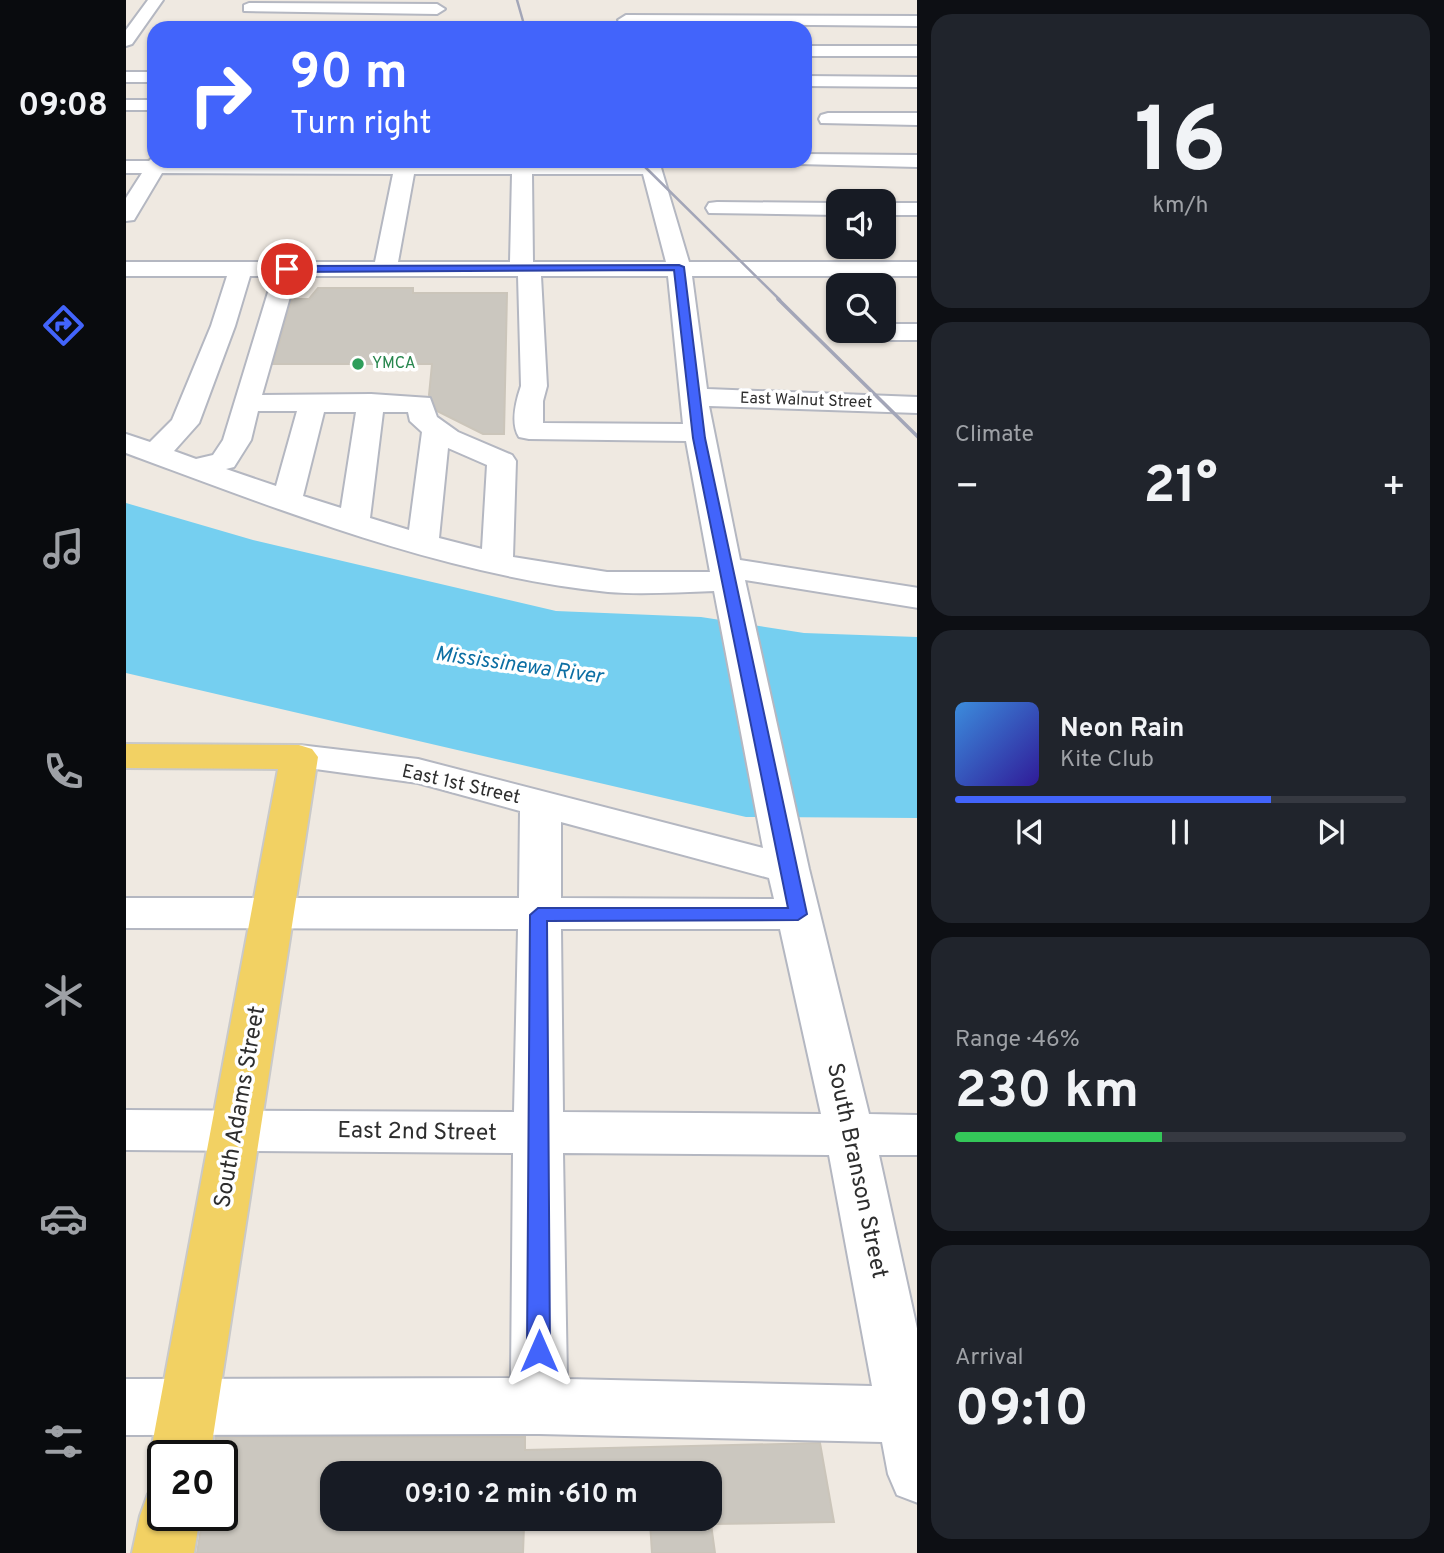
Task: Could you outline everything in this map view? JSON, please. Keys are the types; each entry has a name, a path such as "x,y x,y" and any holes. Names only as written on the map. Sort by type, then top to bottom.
{"main road":[{"name":"East 1st Street","path":"126,756 299,757"},
{"name":"South Adams Street","path":"185,1432 299,757"},
{"path":"163,1553 167,1531"}],"street":[{"path":"126,41 156,0"},
{"path":"624,0 626,21"},
{"path":"719,0 728,21"},
{"path":"249,9 341,10 438,4 434,21"},
{"path":"812,23 917,21"},
{"path":"812,51 917,51"},
{"path":"126,76 147,77"},
{"path":"812,81 917,82"},
{"path":"126,105 147,105"},
{"path":"828,119 917,119"},
{"path":"812,160 917,161"},
{"path":"126,167 147,165"},
{"path":"126,215 155,168"},
{"path":"404,168 375,281 387,284 526,273 679,267 917,269"},
{"path":"525,168 526,273 534,386 529,401 529,431 699,433"},
{"name":"South Branson Street","path":"651,168 679,267 699,433 789,873 850,1136 917,1474"},
{"path":"717,208 826,209"},
{"path":"896,209 917,209"},
{"path":"126,269 380,269"},
{"path":"194,468 224,461 237,440 287,269"},
{"path":"155,454 185,423 223,326 240,270"},
{"path":"896,332 917,332"},
{"name":"East Walnut Street","path":"695,397 917,405"},
{"path":"247,402 420,404 424,421 448,438 502,461 497,561"},
{"path":"287,499 313,402"},
{"path":"354,522 371,402"},
{"path":"424,542 436,429"},
{"path":"126,443 354,522 537,572 610,582 729,580 917,598"},
{"name":"East 1st Street","path":"299,757 418,771 789,873"},
{"path":"537,803 541,815 538,915 539,1406"},
{"path":"126,914 538,915 789,873"},
{"name":"East 2nd Street","path":"126,1130 917,1135"},
{"path":"128,1406 185,1432 539,1406 906,1415"}],"water":[{"name":"Mississinewa River","path":"126,503 253,540 556,611 701,617 804,633 917,637 917,818 746,817 126,673"}],"building":[{"path":"318,288 413,288 413,293 507,293 504,434 483,434 437,411 429,395 432,364 273,364 292,299 309,299"},
{"path":"216,1437 525,1437 525,1450 820,1443 834,1522 722,1524 722,1461 320,1461 320,1531 524,1531 523,1553 197,1553 201,1531 238,1531 238,1440 216,1440"},
{"path":"651,1531 712,1531 715,1553 652,1553"}],"railway":[{"path":"517,0 523,21"},
{"path":"646,168 780,300"},
{"path":"778,299 917,436"}],"place":[{"name":"YMCA","path":"358,364"}],"route":[{"path":"287,269 679,267 699,438 798,914 538,915 539,1351"}]}
